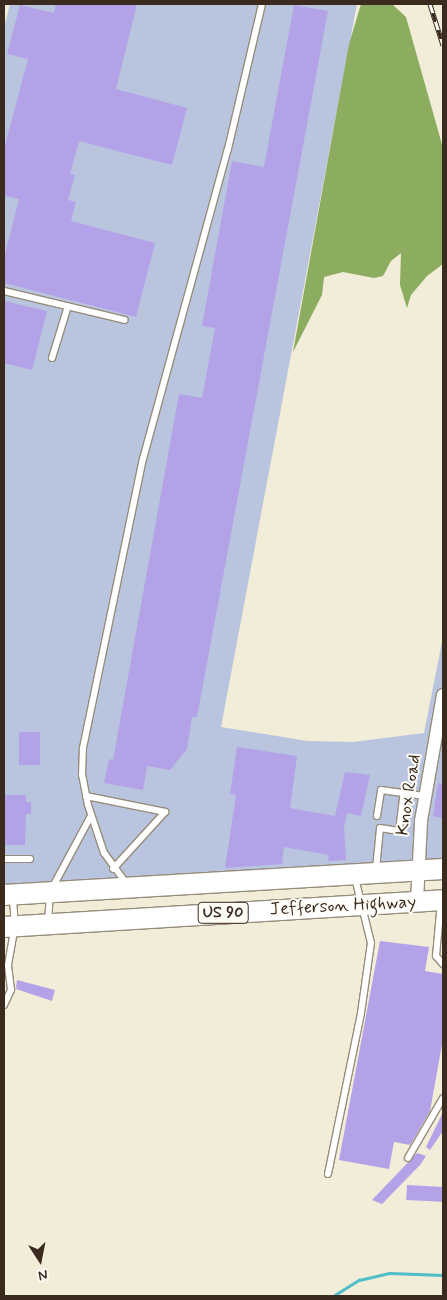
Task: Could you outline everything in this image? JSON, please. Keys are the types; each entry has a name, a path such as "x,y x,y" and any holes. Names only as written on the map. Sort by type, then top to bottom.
{"main road":[{"name":"Jefferson Highway","path":"8,895 443,869"},
{"name":"Jefferson Highway","path":"10,927 442,900"}],"street":[{"name":"Knox Road","path":"418,902 417,870 425,796 443,695"}],"lane":[{"path":"130,888 104,854 86,796 82,775 82,748 142,459 228,149 262,4"},
{"path":"4,291 125,320"},
{"path":"52,358 68,306"},
{"path":"377,816 381,790 425,796"},
{"path":"375,873 380,828 399,831 404,793"},
{"path":"86,796 165,812 114,869"},
{"path":"48,925 50,892 91,816"},
{"path":"4,859 30,859"},
{"path":"328,1174 361,1013 371,943 360,905 354,874"},
{"path":"4,973 10,927 8,895"},
{"path":"442,900 436,956 443,964"},
{"path":"4,1005 11,990 6,965"},
{"path":"408,1158 443,1098"}],"shaded area":[{"path":"10,4 357,4 221,727 307,741 353,742 424,733 443,637 443,861 196,878 4,885 4,28"}],"green space":[{"path":"361,4 392,4 406,17 443,148 443,264 427,276 411,295 407,308 400,285 401,253 391,261 383,276 374,278 343,272 324,277 322,295 293,352 349,44"}],"building":[{"path":"56,4 137,4 116,89 187,108 172,165 79,141 70,174 75,175 68,200 76,202 71,221 155,243 136,317 4,283 4,258 19,199 4,196 4,149 28,59 7,54 20,5 54,13"},
{"path":"294,5 328,11 197,717 192,717 187,749 170,770 147,766 143,790 104,783 109,759 113,760 179,394 202,398 215,328 202,326 232,161 264,167"},
{"path":"4,301 47,311 32,370 4,363"},
{"path":"19,732 40,732 40,765 19,765"},
{"path":"237,747 297,756 290,808 335,816 345,772 370,775 361,816 347,813 344,827 346,860 328,861 329,855 284,847 282,864 225,868 236,795 230,794"},
{"path":"438,783 443,784 443,818 433,816"},
{"path":"4,795 26,795 26,802 31,802 31,814 26,814 25,845 4,845"},
{"path":"380,941 429,947 425,971 443,974 443,1039 430,1111 410,1145 394,1142 389,1169 339,1160"},
{"path":"17,980 55,990 52,1001 16,989"},
{"path":"443,1112 443,1131 430,1150 426,1147"},
{"path":"417,1153 426,1156 420,1165 382,1204 372,1200"},
{"path":"407,1185 443,1187 442,1202 406,1200"}],"waterway":[{"path":"333,1296 359,1280 390,1273 443,1275"}],"railway":[{"path":"430,4 443,45"}]}
